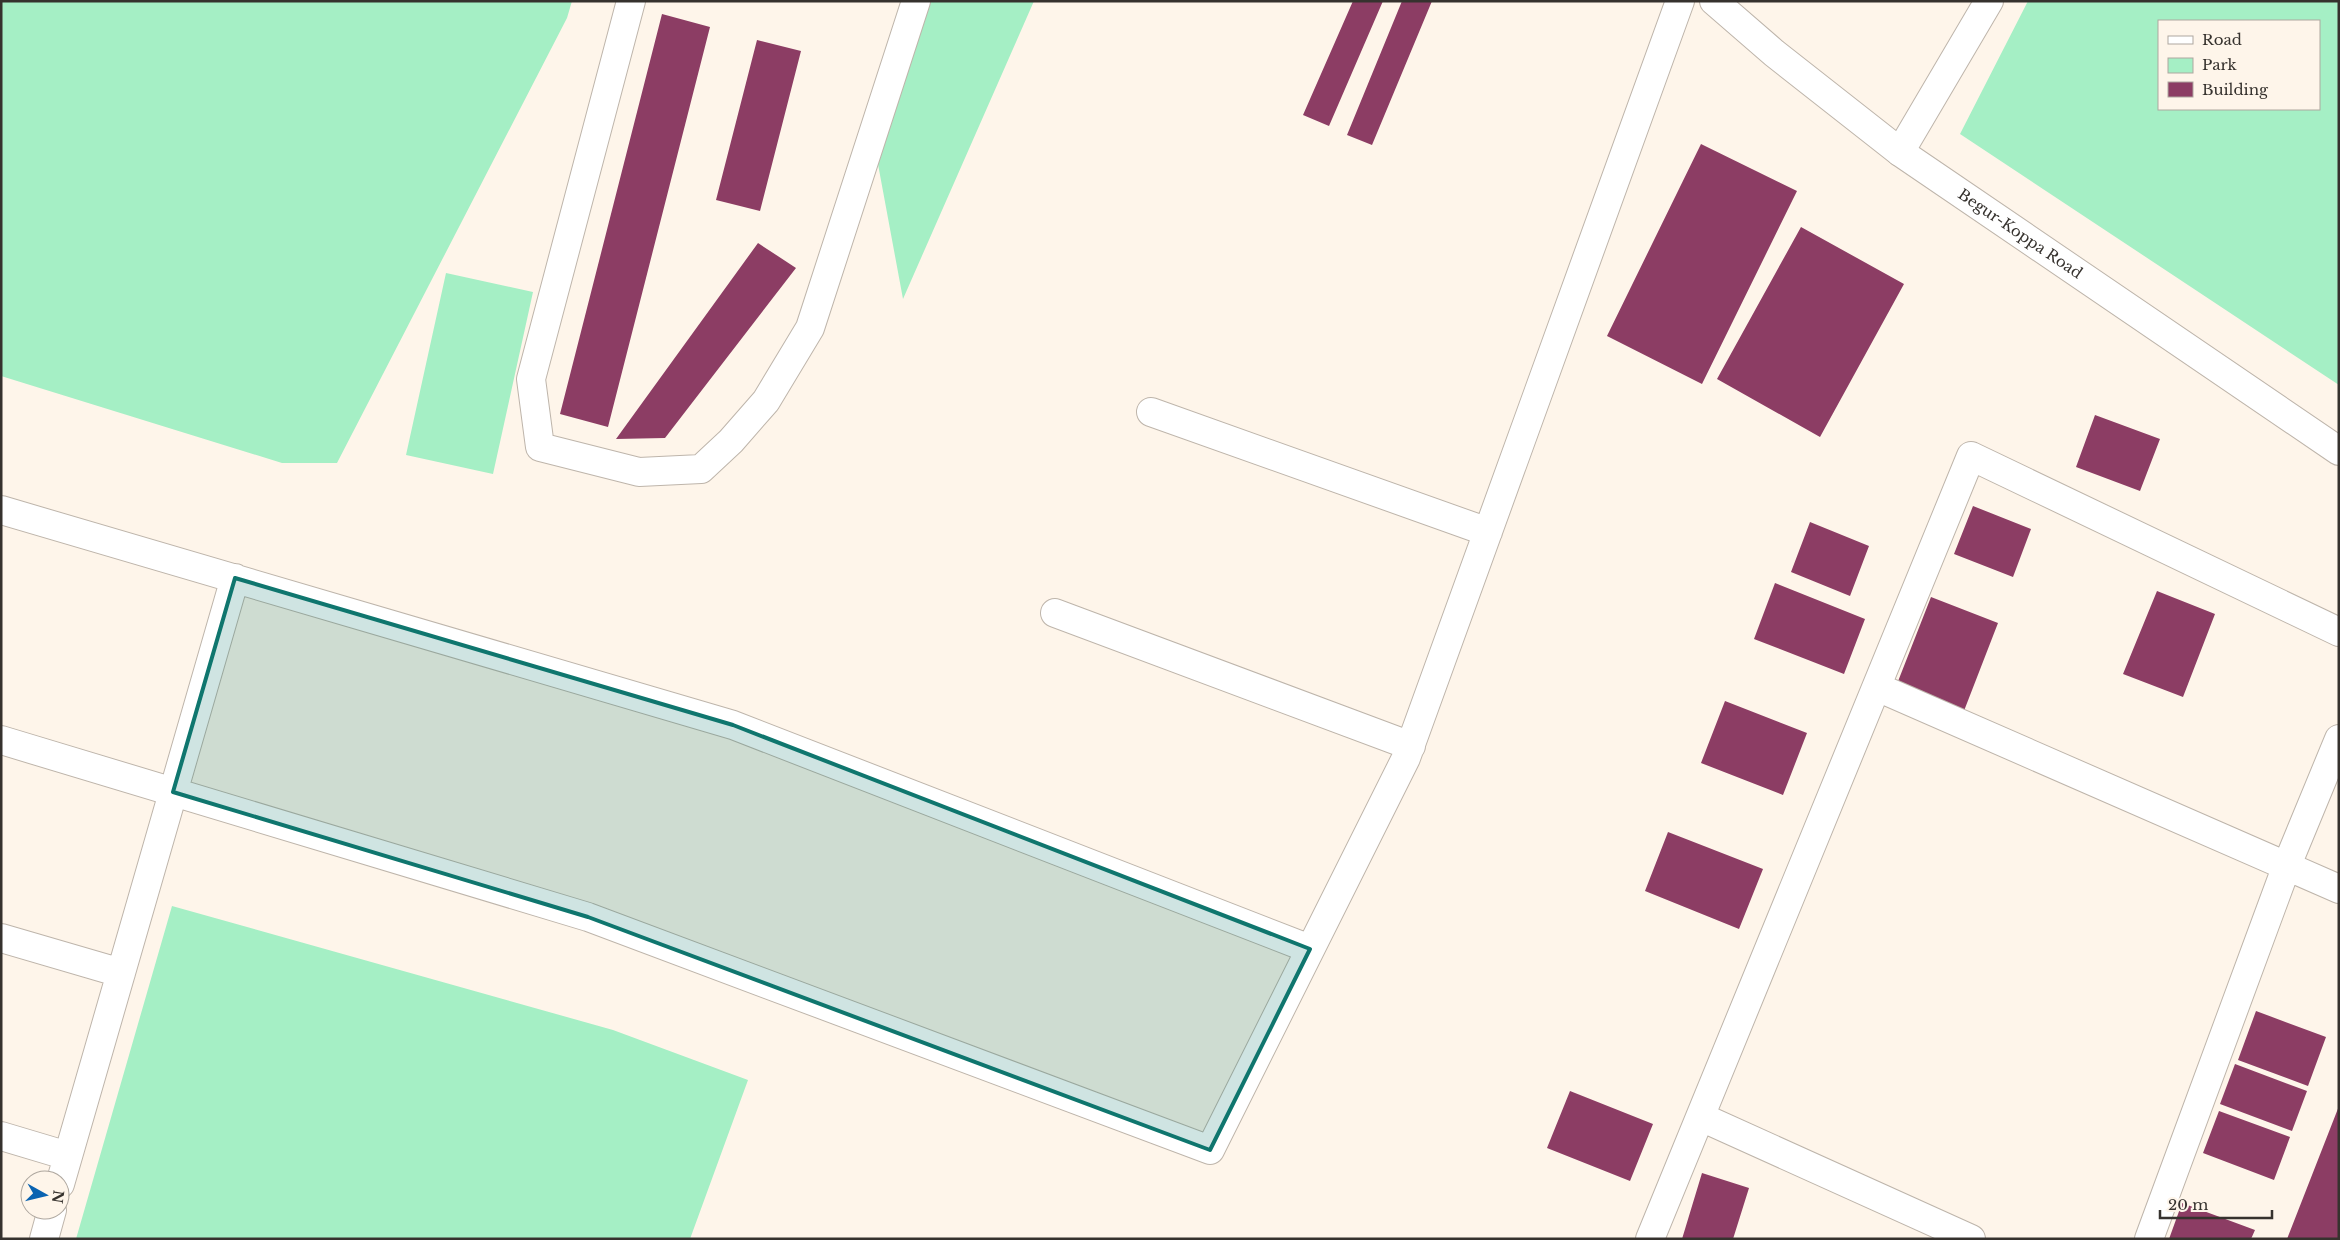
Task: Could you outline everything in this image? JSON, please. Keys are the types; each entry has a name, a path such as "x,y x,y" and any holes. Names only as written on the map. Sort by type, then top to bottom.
{"street":[{"path":"630,1 530,379 540,447 639,472 702,469 731,441 766,401 810,328 916,1"},
{"path":"1,740 588,917 1210,1150 1410,746 1680,1"},
{"name":"Begur-Koppa Road","path":"1714,1 1774,53 1900,152 2339,451"},
{"path":"1900,152 1989,1"},
{"path":"1151,412 1488,532"},
{"path":"1650,1239 1970,456 2339,632"},
{"path":"1,510 733,725 1310,949"},
{"path":"64,1170 235,578"},
{"path":"1055,613 1410,746"},
{"path":"1877,687 2339,889"},
{"path":"2149,1239 2287,865 2339,738"},
{"path":"1,938 121,973"},
{"path":"1701,1118 1970,1239"},
{"path":"1,1136 68,1156"},
{"path":"44,1239 49,1220"}],"highlighted area":[{"path":"235,578 733,725 1310,949 1210,1150 588,917 173,792"}],"green space":[{"path":"1,1 572,1 567,18 337,463 282,463 1,376"},
{"path":"915,1 1034,1 903,299 875,148"},
{"path":"2028,1 2339,1 2339,385 1960,134"},
{"path":"446,273 533,292 493,474 406,455"},
{"path":"172,906 613,1030 748,1080 690,1239 76,1239"}],"building":[{"path":"1353,1 1383,1 1329,126 1303,115"},
{"path":"1402,1 1432,1 1372,145 1347,135"},
{"path":"662,14 710,27 608,427 560,414"},
{"path":"757,40 801,51 760,211 716,200"},
{"path":"1701,144 1797,191 1702,384 1607,336"},
{"path":"1801,227 1904,284 1820,437 1717,379"},
{"path":"758,243 796,268 665,438 616,439"},
{"path":"2095,415 2160,439 2140,491 2076,467"},
{"path":"1973,506 2031,529 2013,577 1954,554"},
{"path":"1810,522 1869,546 1850,596 1791,572"},
{"path":"1775,583 1865,619 1844,674 1754,639"},
{"path":"2157,591 2215,614 2183,697 2123,674"},
{"path":"1931,597 1998,623 1962,716 1895,689"},
{"path":"1725,701 1807,733 1783,795 1701,763"},
{"path":"1668,832 1763,869 1739,929 1645,891"},
{"path":"2256,1011 2326,1037 2308,1086 2238,1060"},
{"path":"2235,1064 2307,1091 2292,1131 2220,1104"},
{"path":"1570,1091 1653,1124 1630,1181 1547,1148"},
{"path":"2339,1106 2339,1239 2287,1239"},
{"path":"2219,1111 2290,1137 2274,1180 2203,1153"},
{"path":"1702,1173 1749,1188 1733,1239 1682,1239"},
{"path":"2182,1203 2255,1230 2251,1239 2169,1239"}]}
